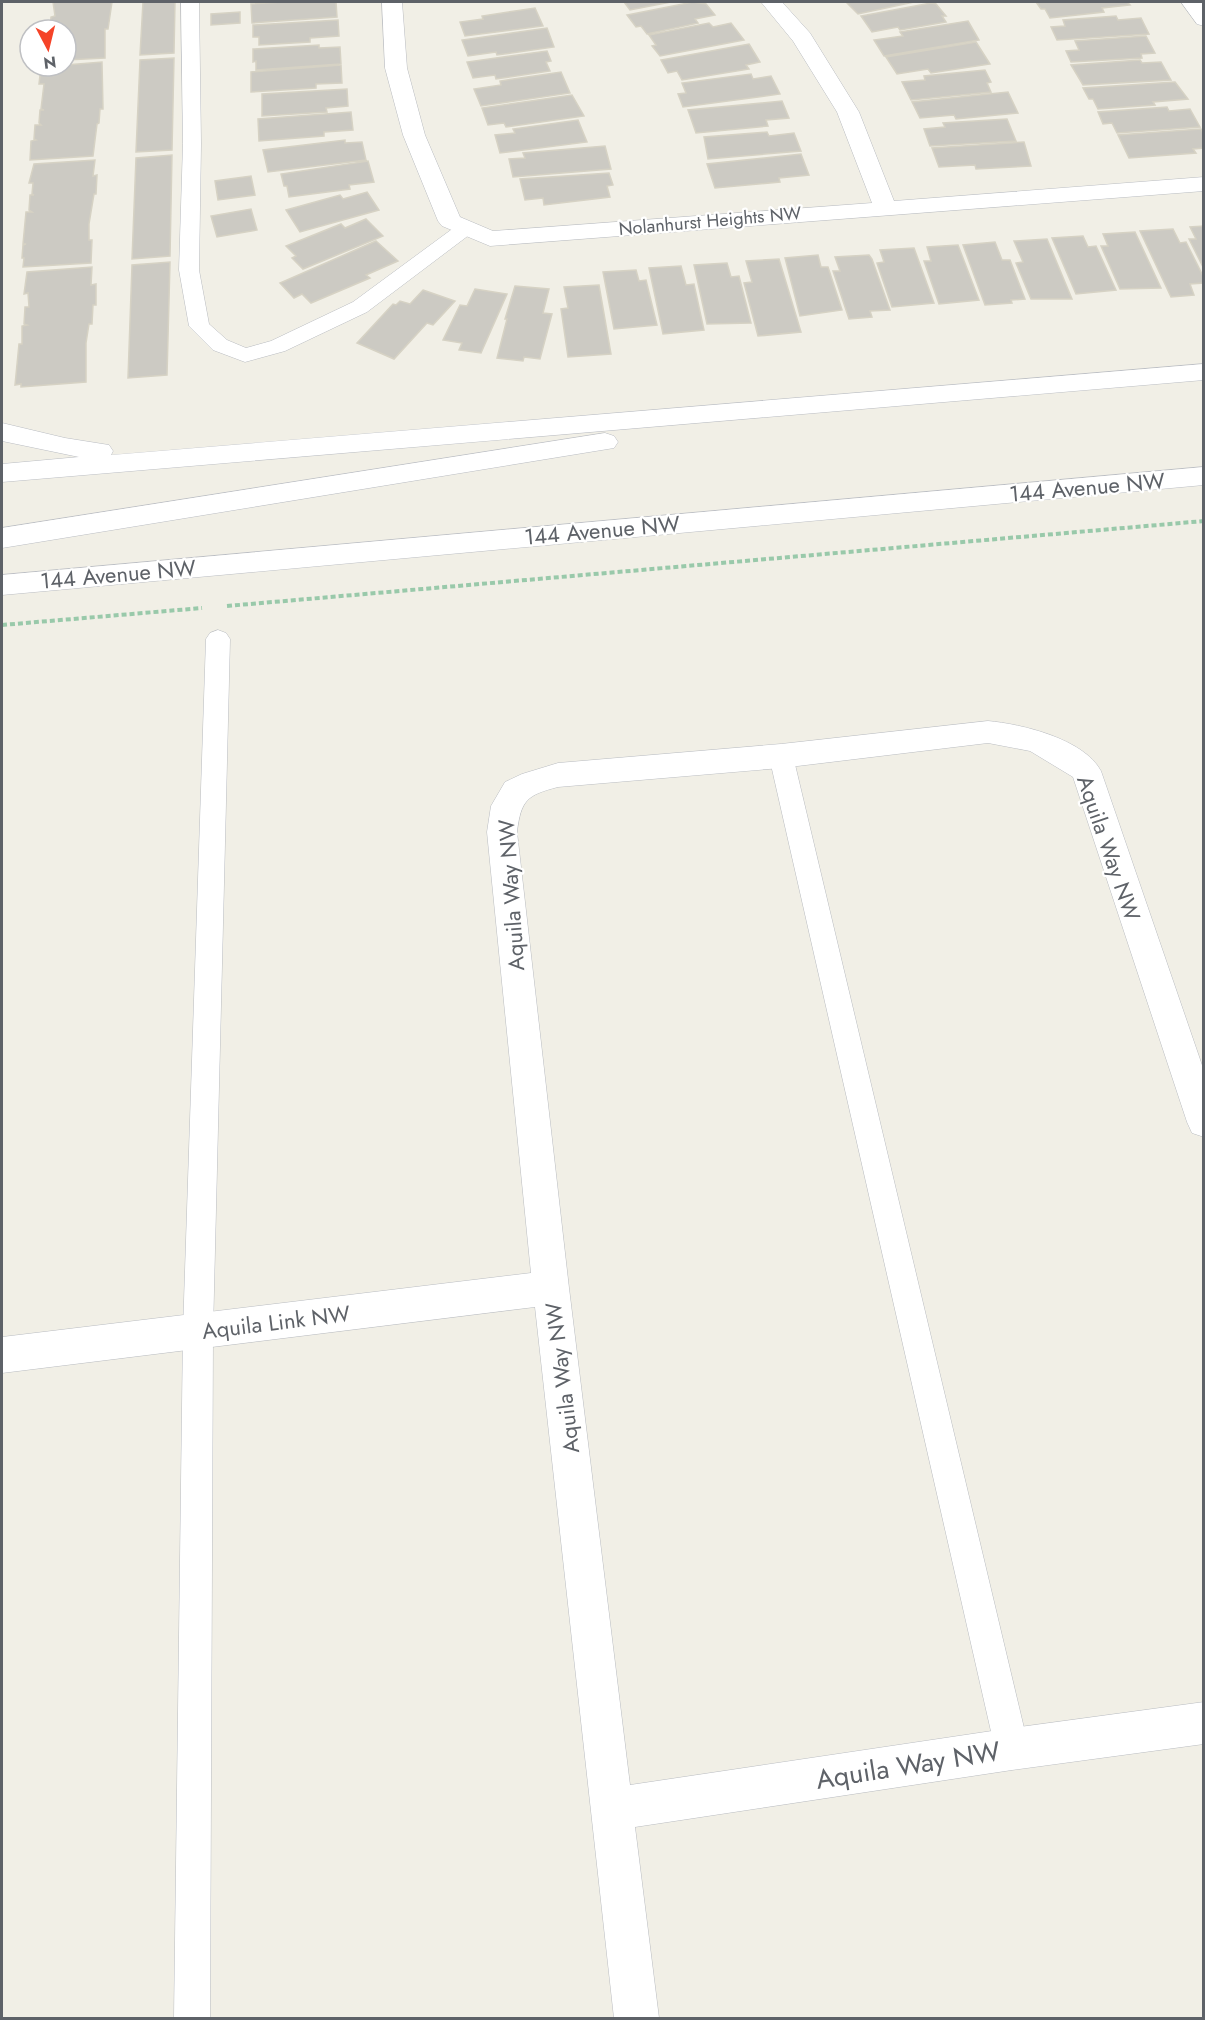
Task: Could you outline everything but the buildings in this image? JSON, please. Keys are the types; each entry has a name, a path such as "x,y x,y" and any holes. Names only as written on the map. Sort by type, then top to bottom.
{"street":[{"name":"Nolanhurst Heights NW","path":"392,2 396,68 414,135 450,221 490,239 1203,184"},
{"path":"771,2 802,38 848,112 885,207"},
{"path":"1191,2 1203,20"},
{"path":"2,473 1203,372"},
{"path":"2,538 877,399"},
{"path":"2,432 64,447 182,458"},
{"name":"144 Avenue NW","path":"2,585 1203,476"},
{"name":"Aquila Way NW","path":"636,2019 551,1288 501,832 503,811 510,796 525,784 558,776 782,756 988,732 1012,733 1039,740 1086,771 1203,1122"},
{"name":"Aquila Link NW","path":"2,1355 551,1288"},
{"name":"Aquila Way NW","path":"613,1809 1012,1749 1203,1723"}],"lane":[{"path":"190,2 192,144 189,270 199,326 220,345 245,355 278,346 318,328 360,307 466,228"},
{"path":"192,2019 198,1331 218,639"},
{"path":"782,756 1012,1749"}],"path":[{"path":"216,606 1203,521"},
{"path":"2,625 204,608"}]}
